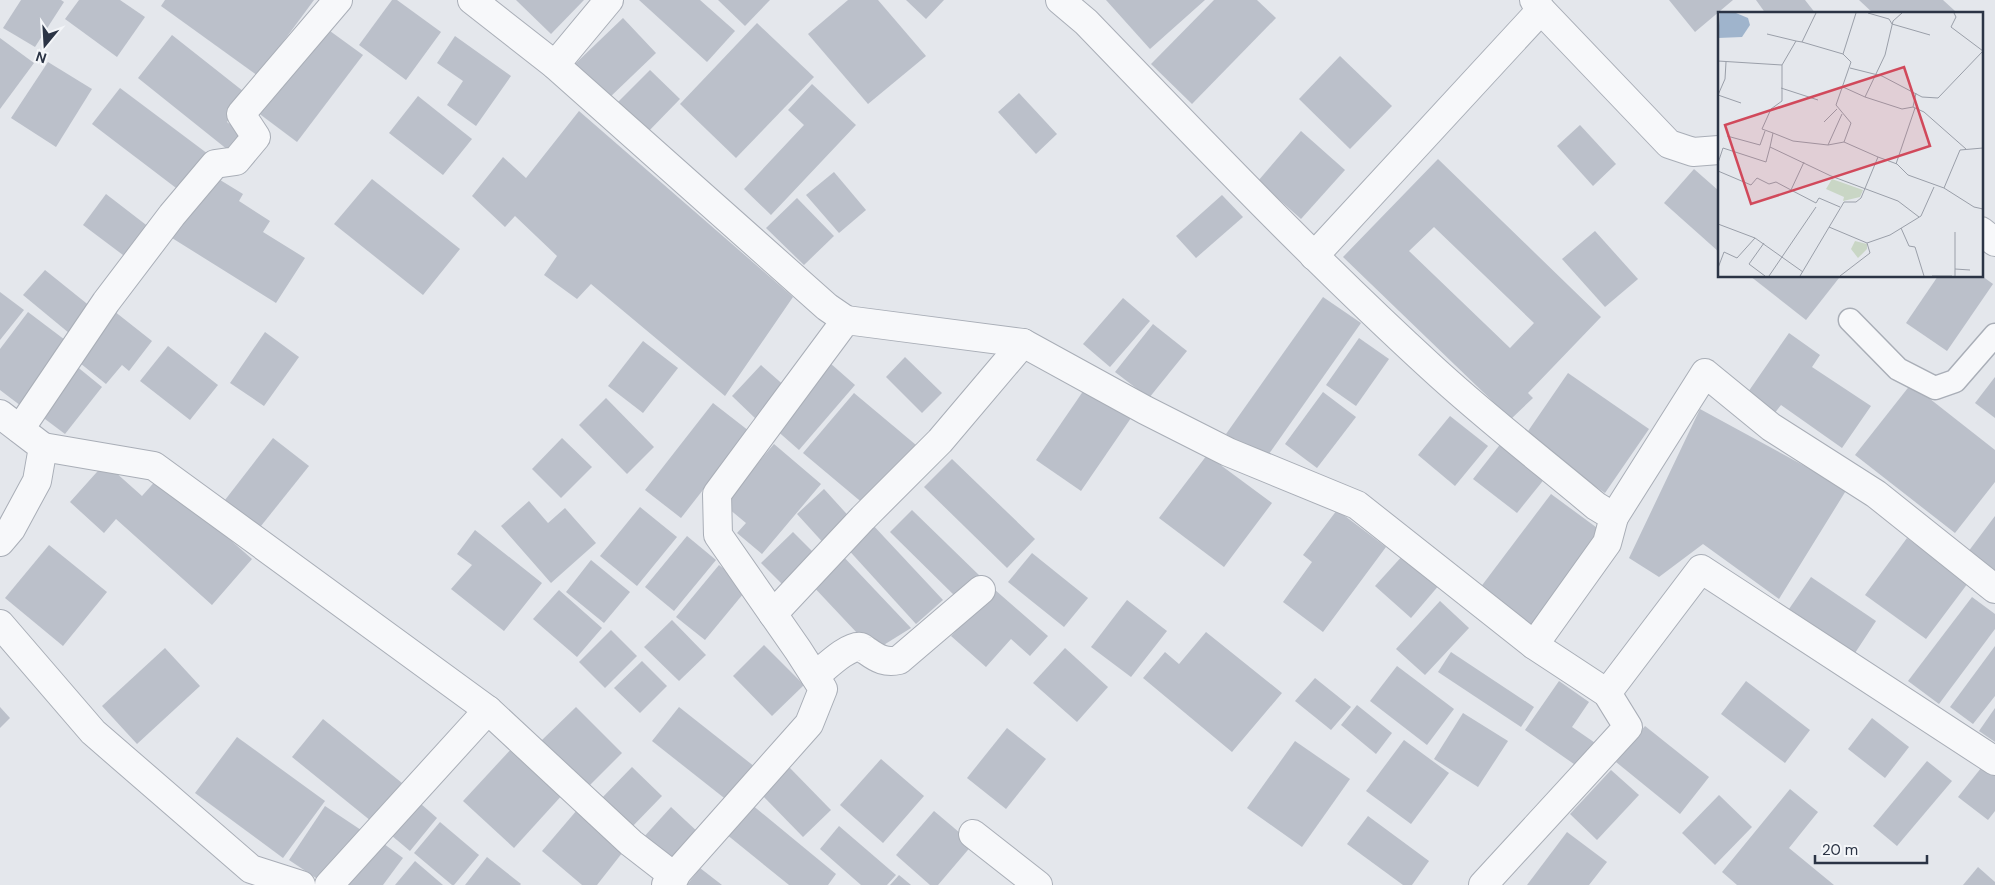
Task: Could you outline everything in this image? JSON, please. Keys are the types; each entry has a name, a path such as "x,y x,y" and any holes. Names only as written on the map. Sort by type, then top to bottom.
{"street":[{"path":"338,0 241,114 256,137 236,161 215,164 172,215 106,302 10,422 43,447 154,466 488,710 671,881 809,724 823,689 718,535 717,494 846,320"},
{"path":"472,0 555,65 828,307 846,320 1023,342 1145,410 1228,452 1357,505 1534,645 1607,693 1628,727 1482,885"},
{"path":"555,65 609,0"},
{"path":"1060,0 1086,22 1314,256 1432,368 1596,506 1614,517"},
{"path":"1314,256 1538,5 1669,144 1693,152 1718,150"},
{"path":"1982,232 1995,242"},
{"path":"773,614 863,518 940,440 1023,342"},
{"path":"1534,645 1607,543 1614,517 1705,373 1771,427 1876,494 1995,589"},
{"path":"0,542 11,529 37,481 43,447"},
{"path":"1607,693 1702,570 1995,761"},
{"path":"815,676 846,651 854,648 861,647 877,659 890,662 899,660 981,590"},
{"path":"0,624 94,732 236,856 251,869 301,885"},
{"path":"329,885 488,710"},
{"path":"973,834 1038,885"}],"lane":[{"path":"1850,320 1898,369 1935,388 1956,380 1995,335"}],"building":[{"path":"21,0 61,0 64,2 35,47 3,28"},
{"path":"79,0 120,0 145,17 117,57 65,19"},
{"path":"165,0 314,0 258,76 161,6"},
{"path":"392,0 397,0 441,32 406,80 359,45"},
{"path":"516,0 584,0 551,34"},
{"path":"639,0 700,0 735,31 707,62"},
{"path":"718,0 770,0 745,26"},
{"path":"848,0 878,0 926,56 868,104 808,34"},
{"path":"906,0 944,0 926,19"},
{"path":"1106,0 1205,0 1150,49"},
{"path":"1214,0 1257,0 1276,18 1192,104 1151,64"},
{"path":"1669,0 1733,0 1718,12 1695,32"},
{"path":"1756,0 1805,0 1814,12 1765,12"},
{"path":"1859,0 1943,0 1955,11 1954,12 1872,12"},
{"path":"623,18 656,53 608,99 575,64"},
{"path":"319,23 363,55 297,142 253,109"},
{"path":"757,23 814,77 736,158 680,104"},
{"path":"172,35 248,95 227,122 241,133 228,150 138,78"},
{"path":"455,36 511,76 476,126 447,105 463,81 437,63"},
{"path":"0,38 34,63 0,109"},
{"path":"1340,56 1392,106 1350,149 1299,99"},
{"path":"48,62 92,89 56,147 11,118"},
{"path":"650,70 680,99 644,136 614,106"},
{"path":"812,84 856,125 771,215 744,189 804,125 788,110"},
{"path":"120,88 208,154 180,191 92,124"},
{"path":"1019,93 1057,134 1036,154 998,112"},
{"path":"418,96 472,139 443,175 389,133"},
{"path":"579,111 793,297 725,396 591,284 577,299 544,275 557,256 515,216 505,227 472,196 503,157 526,178"},
{"path":"1580,125 1616,164 1593,186 1557,146"},
{"path":"1301,131 1345,170 1301,219 1258,181"},
{"path":"1438,159 1601,317 1528,393 1533,398 1511,419 1343,257","holes":["1434,227 1534,323 1510,348 1409,251"]},
{"path":"1694,169 1718,190 1718,251 1664,203"},
{"path":"834,172 866,210 839,233 806,195"},
{"path":"212,175 243,194 239,201 270,221 263,232 305,258 276,303 172,238"},
{"path":"372,179 460,249 423,295 334,224"},
{"path":"106,194 154,231 131,261 83,225"},
{"path":"1222,195 1243,217 1196,258 1176,236"},
{"path":"797,198 834,236 804,265 766,228"},
{"path":"1595,231 1638,279 1605,307 1562,259"},
{"path":"45,270 91,307 69,333 23,295"},
{"path":"1982,276 1993,284 1947,351 1906,323 1937,278 1982,278"},
{"path":"1753,278 1839,278 1806,320"},
{"path":"0,292 24,310 0,340"},
{"path":"1323,297 1361,323 1264,461 1226,434"},
{"path":"1123,298 1150,321 1110,367 1083,344"},
{"path":"114,311 152,341 129,371 122,365 106,384 75,359"},
{"path":"28,312 73,346 25,409 0,390 0,349"},
{"path":"1153,324 1187,351 1149,398 1115,372"},
{"path":"265,332 299,357 264,406 230,383"},
{"path":"1789,333 1820,355 1812,367 1871,406 1842,448 1781,405 1774,414 1746,395"},
{"path":"1359,338 1389,359 1356,406 1326,385"},
{"path":"643,341 678,368 643,413 608,386"},
{"path":"168,346 218,385 190,420 140,381"},
{"path":"905,357 942,393 922,413 886,377"},
{"path":"830,363 855,385 799,450 774,428"},
{"path":"75,365 102,387 65,434 37,413"},
{"path":"761,365 787,388 757,420 732,396"},
{"path":"1568,373 1649,429 1605,493 1524,437"},
{"path":"1995,377 1995,418 1975,403"},
{"path":"1911,384 1995,450 1995,482 1955,533 1855,455"},
{"path":"1086,387 1131,418 1081,491 1036,460"},
{"path":"1323,392 1356,417 1317,468 1285,444"},
{"path":"854,393 916,445 865,505 803,453"},
{"path":"606,398 654,447 627,474 579,425"},
{"path":"713,403 749,431 681,518 645,490"},
{"path":"1700,409 1847,489 1779,599 1703,544 1659,577 1629,558"},
{"path":"1450,416 1488,446 1455,486 1418,455"},
{"path":"273,438 309,466 253,536 218,509"},
{"path":"562,438 592,467 561,498 532,469"},
{"path":"1502,442 1546,477 1517,513 1473,479"},
{"path":"774,444 821,484 762,554 737,533 746,523 723,504"},
{"path":"1207,455 1272,503 1224,567 1159,518"},
{"path":"952,459 1035,539 1007,568 924,487"},
{"path":"105,463 142,496 159,477 252,559 212,605 116,519 104,533 70,502"},
{"path":"824,489 854,522 827,547 797,514"},
{"path":"1551,494 1604,533 1533,627 1480,588"},
{"path":"529,501 548,523 565,508 596,543 551,583 501,526"},
{"path":"640,507 677,537 637,586 600,556"},
{"path":"912,510 982,578 959,600 890,532"},
{"path":"1337,510 1386,547 1323,632 1283,602 1312,562 1303,555"},
{"path":"1995,516 1995,577 1965,556"},
{"path":"871,523 943,600 916,624 845,546"},
{"path":"475,530 542,583 504,631 451,589 472,565 457,554"},
{"path":"793,532 817,556 785,587 761,563"},
{"path":"687,536 716,560 674,611 645,587"},
{"path":"1907,538 1968,583 1926,639 1865,595"},
{"path":"49,545 107,592 63,646 5,598"},
{"path":"840,553 911,628 874,651 810,583"},
{"path":"1032,553 1088,598 1064,627 1008,582"},
{"path":"1404,554 1440,584 1411,618 1375,586"},
{"path":"591,560 630,592 604,623 566,592"},
{"path":"719,565 748,588 705,640 676,617"},
{"path":"1811,577 1876,621 1855,653 1789,609"},
{"path":"994,589 1048,636 1030,656 1011,639 986,667 951,636"},
{"path":"559,590 602,628 577,657 533,619"},
{"path":"1972,597 1995,614 1995,629 1939,704 1908,681"},
{"path":"1127,600 1167,631 1131,677 1091,647"},
{"path":"1440,601 1469,628 1425,675 1396,649"},
{"path":"672,620 706,655 679,681 644,647"},
{"path":"611,630 637,656 605,688 579,662"},
{"path":"1206,632 1282,693 1232,752 1143,678 1165,652 1179,664"},
{"path":"764,645 804,685 772,716 733,676"},
{"path":"1995,646 1995,696 1973,724 1950,707"},
{"path":"165,648 200,686 137,744 102,706"},
{"path":"1065,648 1108,687 1077,722 1033,683"},
{"path":"1451,652 1534,707 1521,727 1438,672"},
{"path":"642,661 667,686 640,713 614,688"},
{"path":"1397,666 1454,709 1427,745 1370,701"},
{"path":"1315,678 1351,707 1331,730 1295,701"},
{"path":"1559,681 1589,702 1572,727 1601,747 1584,771 1525,730"},
{"path":"1746,681 1810,730 1785,763 1721,714"},
{"path":"1357,705 1392,733 1376,754 1341,725"},
{"path":"0,707 10,718 0,728"},
{"path":"576,707 622,753 588,787 541,741"},
{"path":"679,707 755,767 728,801 652,741"},
{"path":"1995,708 1995,742 1979,731"},
{"path":"1463,713 1508,741 1478,787 1434,759"},
{"path":"1872,718 1909,747 1885,778 1848,749"},
{"path":"323,719 402,783 371,821 292,757"},
{"path":"1645,726 1709,777 1680,814 1616,762"},
{"path":"1007,728 1046,759 1006,809 967,778"},
{"path":"237,737 325,801 283,858 195,793"},
{"path":"1404,740 1449,773 1411,824 1366,791"},
{"path":"1295,741 1350,779 1302,847 1247,808"},
{"path":"513,747 564,793 514,848 463,801"},
{"path":"1989,758 1995,762 1995,811 1988,820 1958,797"},
{"path":"881,759 924,796 883,843 840,805"},
{"path":"1927,761 1952,781 1897,846 1873,826"},
{"path":"632,767 662,796 629,830 599,801"},
{"path":"789,767 831,810 803,837 761,794"},
{"path":"1611,770 1639,795 1597,840 1570,814"},
{"path":"1790,789 1818,812 1789,848 1834,885 1737,885 1722,872"},
{"path":"1719,795 1752,827 1715,865 1682,833"},
{"path":"413,797 437,818 410,851 385,830"},
{"path":"583,803 626,848 597,885 582,885 542,851"},
{"path":"751,804 836,874 828,885 789,885 726,834"},
{"path":"325,806 361,830 325,884 289,860"},
{"path":"671,807 700,834 672,865 642,839"},
{"path":"934,811 973,844 938,885 930,885 896,855"},
{"path":"1368,816 1429,861 1412,885 1403,885 1347,844"},
{"path":"440,822 479,855 454,885 414,853"},
{"path":"839,826 896,875 887,885 861,885 820,849"},
{"path":"1567,832 1607,862 1589,885 1527,885"},
{"path":"376,838 403,858 383,885 341,885"},
{"path":"487,857 521,884 465,885"},
{"path":"415,861 443,885 395,885"},
{"path":"1978,867 1995,882 1995,885 1963,885"},
{"path":"700,868 722,885 687,885"},
{"path":"899,875 911,885 890,885"}]}
